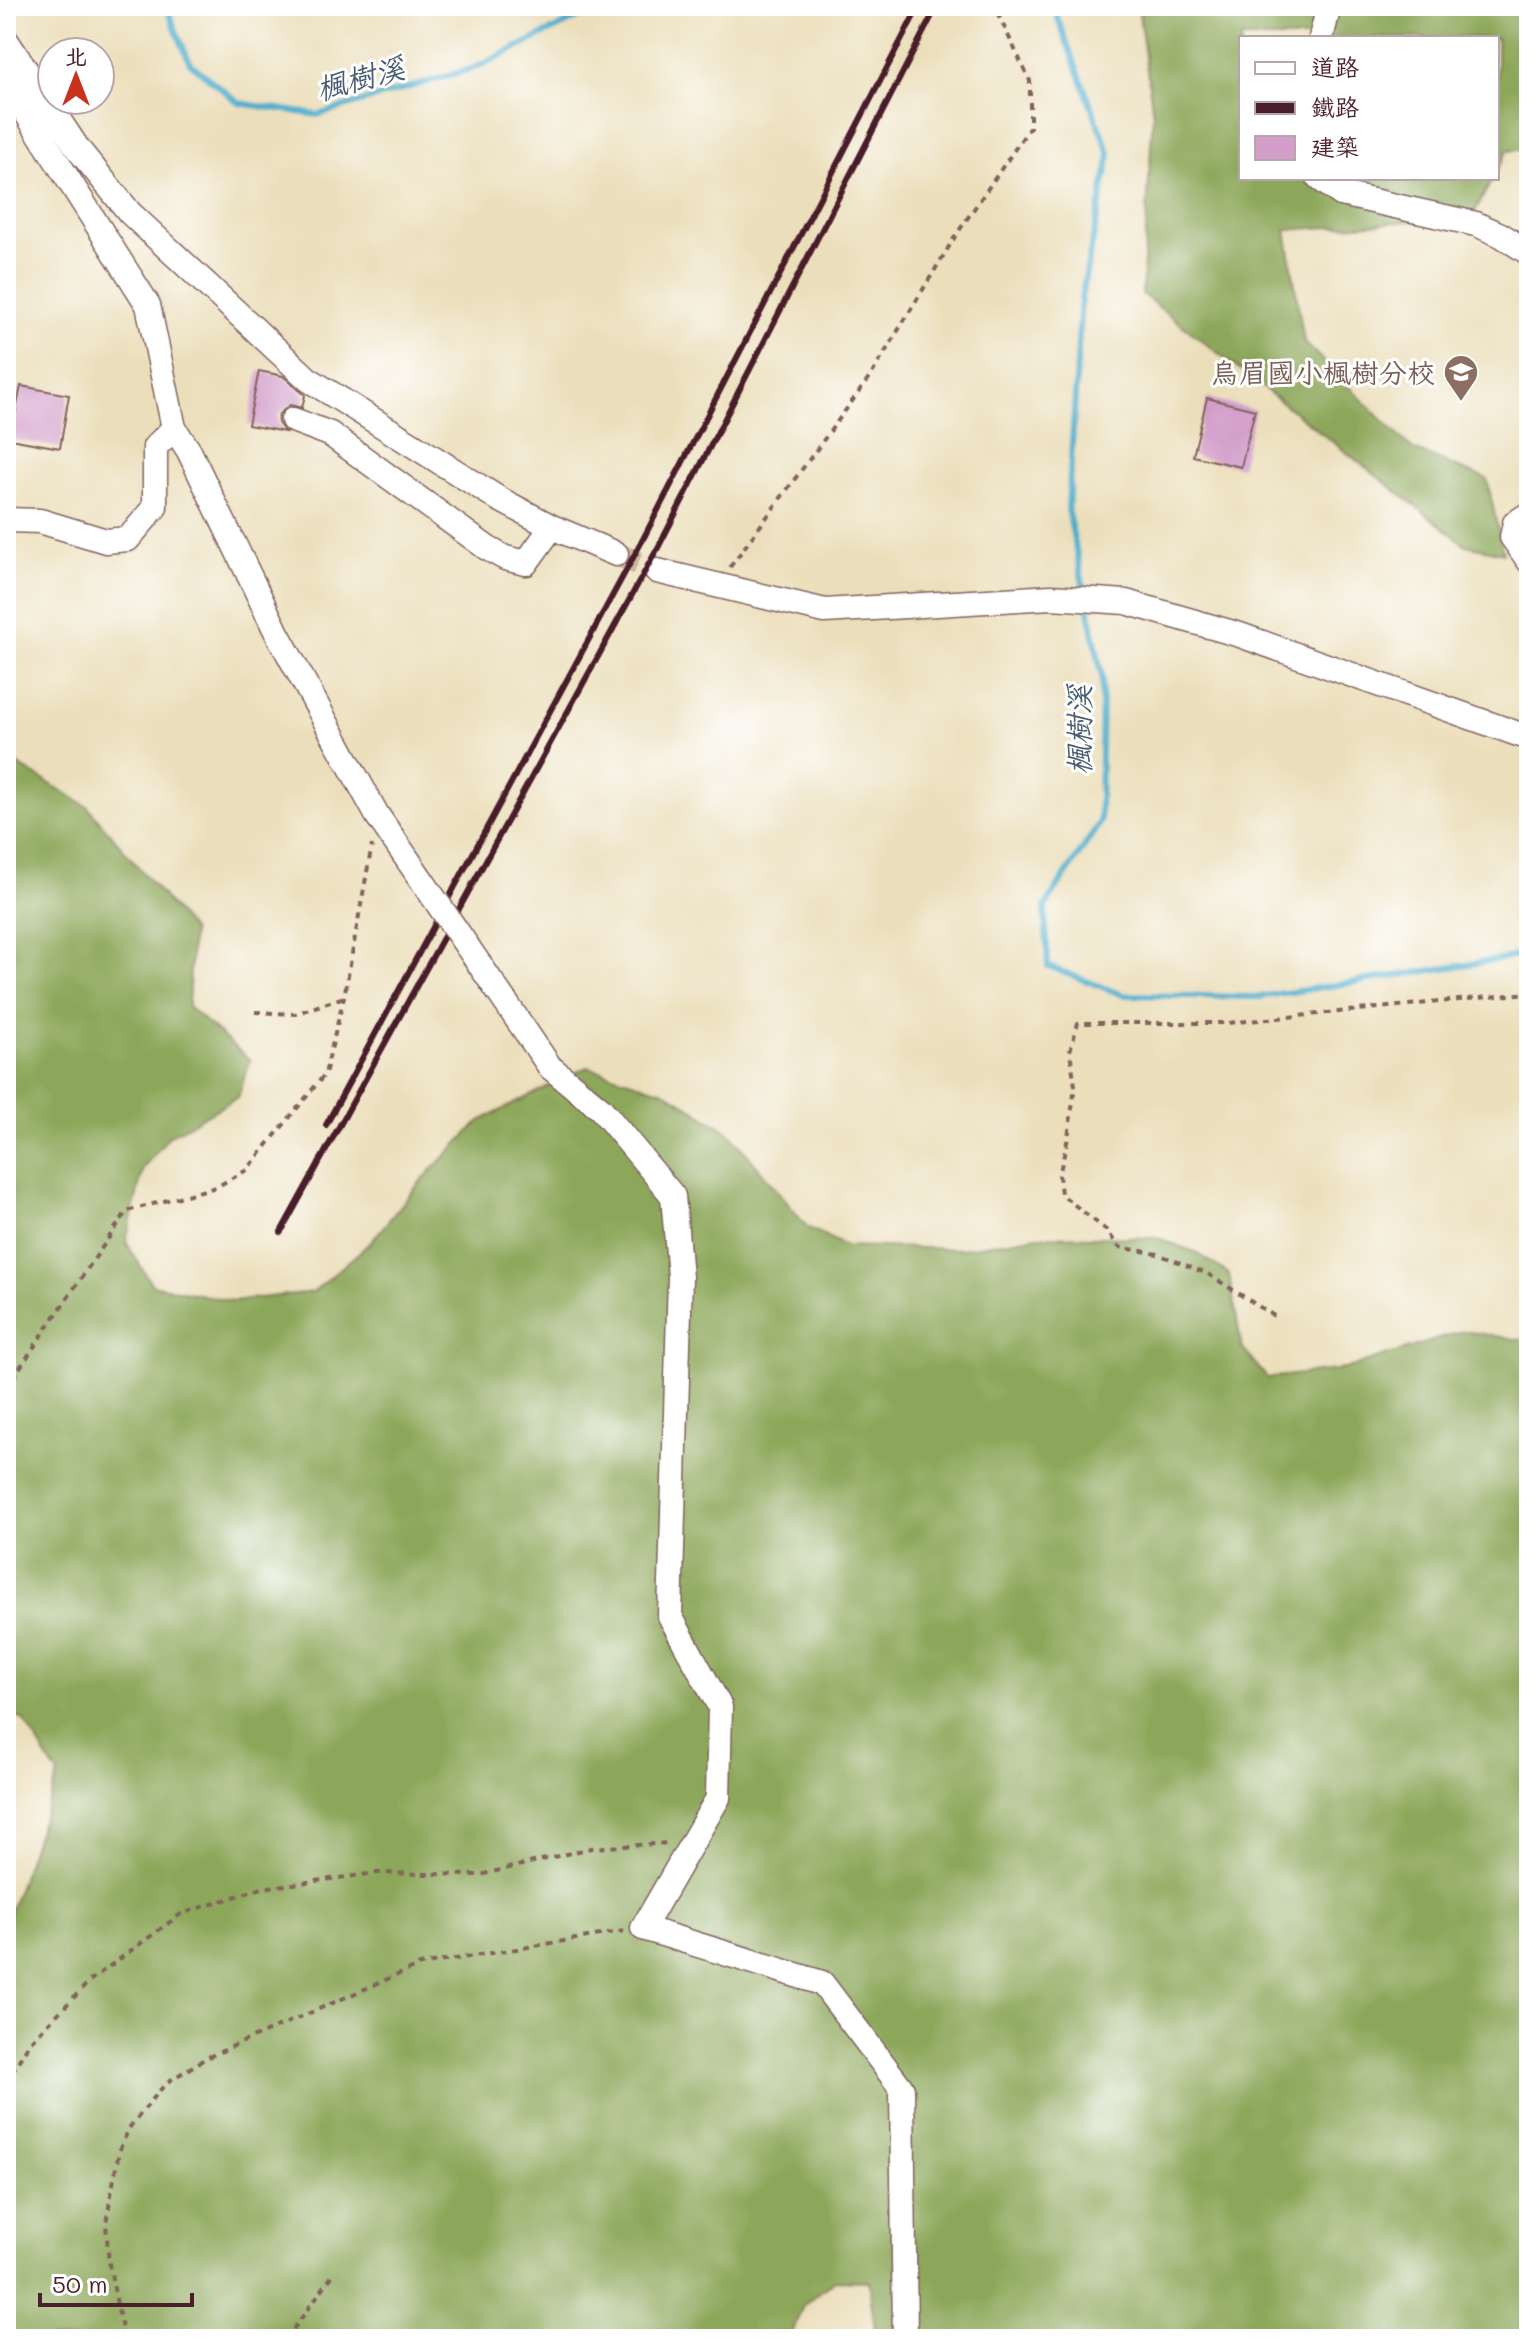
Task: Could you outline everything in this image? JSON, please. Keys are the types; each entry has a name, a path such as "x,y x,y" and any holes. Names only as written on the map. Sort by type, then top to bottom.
{"street":[{"path":"1322,36 1329,6"},
{"path":"6,40 78,149 130,213 308,379 464,477 552,527 616,554"},
{"path":"6,81 148,305 174,428 189,451 277,633 377,815 550,1067 601,1109 673,1196 680,1277 670,1616 720,1707 718,1798 643,1928 822,1983 902,2089 905,2339"},
{"path":"1322,180 1341,194 1476,224 1529,253"},
{"path":"293,420 330,434 505,558 526,563 552,527"},
{"path":"6,520 40,521 106,541 128,539 155,507 155,447 174,428"},
{"path":"1529,514 1515,523 1512,537 1529,561"},
{"path":"657,571 825,611 1051,597 1126,602 1240,635 1529,738"}],"path":[{"path":"717,585 870,377 956,235 1030,127 1030,81 999,16 1002,6"},
{"path":"6,1388 127,1211 216,1187 247,1170 325,1074 344,997 377,815"},
{"path":"1274,1316 1208,1274 1158,1254 1119,1247 1106,1230 1061,1194 1059,1175 1075,1086 1070,1051 1078,1023 1228,1023 1529,993"},
{"path":"255,1012 295,1014 344,997"},
{"path":"6,2082 30,2042 92,1979 181,1914 262,1888 377,1873 480,1875 591,1848 693,1842"},
{"path":"124,2339 109,2264 106,2223 119,2151 129,2128 166,2083 206,2058 420,1965 643,1928"},
{"path":"286,2339 335,2272"}],"green space":[{"path":"1138,6 1529,6 1529,149 1507,151 1499,166 1499,36 1239,36 1239,180 1492,180 1472,217 1286,230 1304,342 1413,450 1487,479 1503,553 1466,545 1142,294 1153,114"},
{"path":"6,760 87,806 192,931 188,1007 250,1060 238,1097 169,1136 143,1168 126,1242 152,1285 233,1301 313,1292 371,1242 422,1180 480,1121 587,1067 664,1091 729,1132 807,1227 845,1246 961,1249 1038,1236 1158,1238 1195,1252 1229,1274 1242,1348 1267,1378 1345,1369 1463,1331 1529,1341 1529,2339 876,2339 869,2281 835,2280 803,2305 790,2339 6,2339 6,1923 58,1775 23,1719 6,1713"}],"building":[{"path":"259,371 283,376 305,395 302,408 290,405 279,414 278,423 285,432 248,425"},
{"path":"21,386 69,395 60,448 10,439"},
{"path":"1207,398 1255,410 1241,467 1193,456"}],"waterway":[{"name":"楓樹溪","path":"171,6 167,9 190,63 239,103 318,115 477,67 602,6"},
{"name":"楓樹溪","path":"1053,6 1110,155 1081,298 1068,510 1085,594"},
{"name":"楓樹溪","path":"1088,605 1102,677 1100,822 1045,907 1048,966 1123,995 1259,997 1503,959 1529,952"}],"tunnel":[{"path":"616,554 657,571"}],"railway":[{"path":"326,1125 642,541 919,6"},
{"path":"281,1232 660,544 937,6"}],"place":[{"name":"烏眉國小楓樹分校","path":"1461,403"}]}
